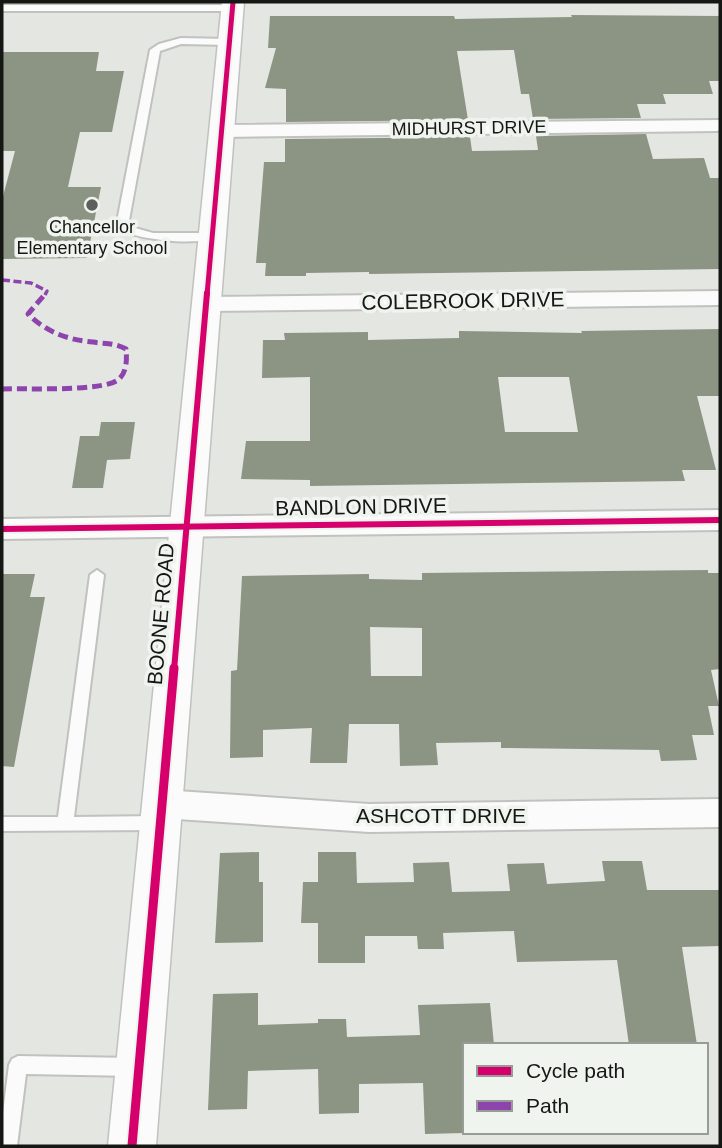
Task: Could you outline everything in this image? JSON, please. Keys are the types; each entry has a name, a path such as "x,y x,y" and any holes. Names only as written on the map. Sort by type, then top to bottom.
{"street":[{"name":"BOONE ROAD","path":"132,1146 232,5"},
{"name":"MIDHURST DRIVE","path":"221,131 717,125"},
{"name":"COLEBROOK DRIVE","path":"206,304 720,299"},
{"name":"BANDLON DRIVE","path":"2,529 720,520"},
{"name":"ASHCOTT DRIVE","path":"161,813 369,818 720,813"}],"lane":[{"path":"2,8 232,5"},
{"path":"211,236 145,236 132,234 122,227 155,50 162,44 229,42"},
{"path":"65,823 97,575"},
{"path":"2,824 65,823 161,813"},
{"path":"8,1146 18,1065 139,1067"}],"building":[{"path":"571,15 720,16 720,81 709,81 713,94 663,94 666,104 637,104 641,118 533,119 529,94 521,94 514,50 457,51 468,120 286,122 286,89 265,88 276,48 268,48 270,16 454,16 455,19 572,17"},
{"path":"2,52 99,52 96,71 124,71 112,132 80,132 68,187 101,187 87,258 2,259 2,200 15,151 2,151"},
{"path":"646,134 653,159 704,158 710,178 720,178 720,269 369,272 265,276 266,263 256,263 264,162 285,162 285,139 470,137 472,151 538,150 536,136"},
{"path":"720,329 720,396 697,396 716,470 682,470 685,481 310,486 310,480 241,479 246,441 310,441 310,377 262,378 263,340 285,340 284,333 368,332 368,340 459,338 459,331 582,333 581,331","holes":["498,377 569,377 578,432 505,432"]},
{"path":"101,422 135,422 130,459 107,460 103,488 72,488 80,436 99,436"},
{"path":"708,570 708,573 720,573 720,669 711,670 719,706 708,706 714,735 692,735 697,760 661,761 659,750 501,748 501,742 436,743 438,765 400,766 399,724 349,724 347,763 310,763 312,728 263,730 263,757 230,758 231,671 237,670 242,576 369,574 369,579 422,580 422,573","holes":["370,627 422,628 422,676 371,676"]},
{"path":"2,574 35,574 30,597 45,597 14,767 2,766"},
{"path":"259,852 259,882 263,882 263,942 215,943 220,853"},
{"path":"318,852 356,852 357,883 414,882 413,863 449,862 452,892 510,891 507,864 544,863 547,884 605,881 602,861 642,861 647,890 720,890 720,946 682,947 697,1043 629,1043 617,960 517,962 514,931 443,933 444,949 418,949 417,936 365,936 365,963 318,963 318,923 301,923 303,882 318,882"},
{"path":"258,993 258,1025 346,1019 347,1037 420,1035 418,1005 490,1003 494,1043 463,1043 463,1133 425,1134 423,1083 359,1084 359,1113 319,1114 318,1069 248,1071 247,1109 208,1110 213,994"}],"marked path":[{"path":"2,280 31,283 47,291 28,314 43,327 70,338 113,344 126,349 126,366 123,373 118,380 110,383 81,387 2,389"}],"cycle path":[{"path":"132,1146 233,2"},
{"path":"2,529 720,520"}],"place":[{"name":"Chancellor Elementary School","path":"92,205"}]}
